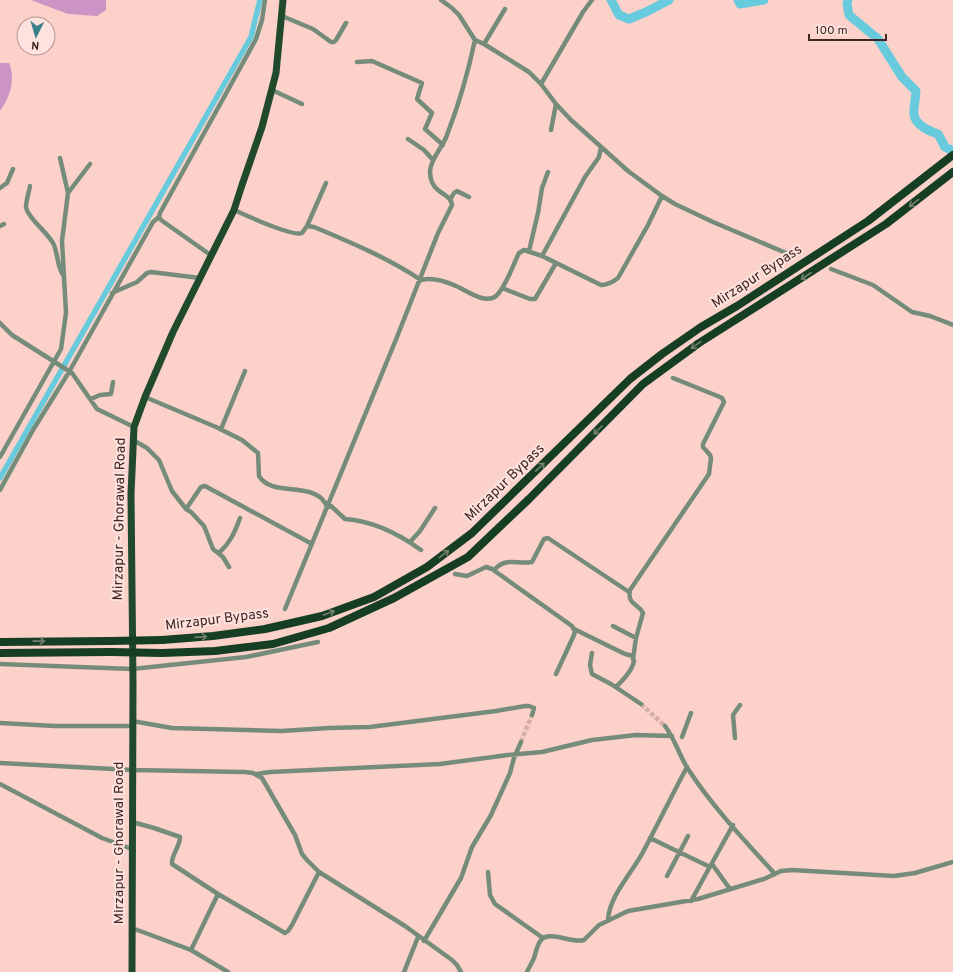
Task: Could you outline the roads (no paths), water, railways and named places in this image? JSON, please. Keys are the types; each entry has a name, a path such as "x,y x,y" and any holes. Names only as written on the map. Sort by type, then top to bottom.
{"highway":[{"name":"Mirzapur Bypass","path":"0,642 162,640 213,636 265,629 322,616 374,597 427,567 472,533 630,379 662,354 701,327 737,306 868,221 953,155"},
{"name":"Mirzapur Bypass","path":"0,653 162,653 215,651 273,644 329,628 394,598 468,557 529,499 643,384 699,344 886,224 953,172"}],"main road":[{"name":"Mirzapur - Ghorawal Road","path":"132,972 131,494 134,427 145,397 173,332 234,210 262,127 276,73 283,0"}],"street":[{"path":"0,490 67,370 153,222 159,217 256,39 262,20 265,0"},
{"path":"441,0 452,8 475,40 524,68 542,84 556,104 571,120 628,171 662,196 712,222 786,253"},
{"path":"542,84 583,12 592,0"},
{"path":"484,44 505,9"},
{"path":"282,16 313,29 331,42 336,40 346,23"},
{"path":"286,609 421,280 438,233 451,209 452,205 450,200 432,185 430,170 433,160 442,145 465,86 475,40"},
{"path":"356,62 372,61 422,83 417,98 432,113 424,129 442,145"},
{"path":"272,90 302,104"},
{"path":"551,130 556,104"},
{"path":"408,139 424,150 433,160"},
{"path":"542,256 586,177 599,157 601,147"},
{"path":"0,458 61,349 66,312 62,241 68,193 65,172 60,158"},
{"path":"68,193 90,164"},
{"path":"0,188 7,183 13,169"},
{"path":"529,251 542,188 548,172"},
{"path":"234,210 296,234 302,233 307,226 326,183"},
{"path":"30,186 26,205 27,210 53,243 59,267 64,277"},
{"path":"450,200 456,191 469,197"},
{"path":"421,280 428,278 445,282 478,297 489,299 494,298 502,288 519,253 524,250 542,256 601,285 606,285 618,278 648,225 662,196"},
{"path":"159,217 165,223 212,256"},
{"path":"307,226 311,226 366,250 405,269 421,280"},
{"path":"502,288 530,299 535,299 556,263"},
{"path":"831,269 873,285 912,312 930,316 953,325"},
{"path":"112,293 137,282 147,272 200,278"},
{"path":"0,323 12,335 73,375 97,409 134,427"},
{"path":"221,429 245,371"},
{"path":"629,592 709,474 711,458 708,451 703,447 721,409 723,399 673,378"},
{"path":"91,400 100,395 111,394 113,382"},
{"path":"145,397 221,429 242,440 258,453 259,476 261,480 275,487 312,493 322,499 327,507"},
{"path":"133,440 148,448 158,460 172,491 186,509 204,526 213,549 219,553 229,567"},
{"path":"186,509 201,487 205,486 312,544"},
{"path":"327,507 332,506 345,519 356,520 374,525 394,533 421,550"},
{"path":"410,542 420,531 435,508"},
{"path":"219,553 226,547 234,535 240,518"},
{"path":"494,570 505,562 532,562 544,539 548,538 629,592 631,602 644,613 636,638 633,665 624,679 616,687"},
{"path":"455,574 471,575 486,567 494,570 574,629 625,654 633,656"},
{"path":"613,626 636,638"},
{"path":"556,674 574,635 574,629"},
{"path":"0,664 132,668 246,657 318,642"},
{"path":"592,653 590,665 592,674 616,687 641,704"},
{"path":"735,738 733,715 740,705"},
{"path":"0,723 55,726 132,724 172,728 281,731 370,727 529,706 534,710 532,716"},
{"path":"682,737 691,713"},
{"path":"665,726 672,736 687,767 706,795 775,874"},
{"path":"0,763 132,770 245,772 257,774 270,772 440,764 542,752 592,740 636,735 672,736"},
{"path":"424,940 461,878 472,847 491,815 510,772 521,742"},
{"path":"608,920 608,913 612,903 650,838 687,767"},
{"path":"257,774 262,778 295,835 302,854 307,860 320,872 404,926 452,960 461,972"},
{"path":"0,784 102,838 132,849"},
{"path":"132,822 154,828 180,838 172,859 172,864 218,894 285,933 292,925 320,872"},
{"path":"691,901 733,825"},
{"path":"667,876 688,836"},
{"path":"650,838 711,865 730,889"},
{"path":"527,972 543,938 548,936 580,941 584,940 599,925 628,911 691,901 792,870 894,876 914,873 953,862"},
{"path":"488,872 490,895 495,904 543,938"},
{"path":"191,950 218,894"},
{"path":"132,928 191,950 228,972"},
{"path":"404,972 418,937"}],"waterway":[{"path":"0,478 251,37 260,0"},
{"path":"611,0 619,15 629,19 669,0"},
{"path":"738,0 740,4 764,0"},
{"path":"848,0 847,4 849,15 878,39 902,77 916,91 914,112 917,121 927,129 938,134 945,147 953,151"}],"tunnel":[{"path":"641,704 665,726"},
{"path":"521,742 532,715"}]}
